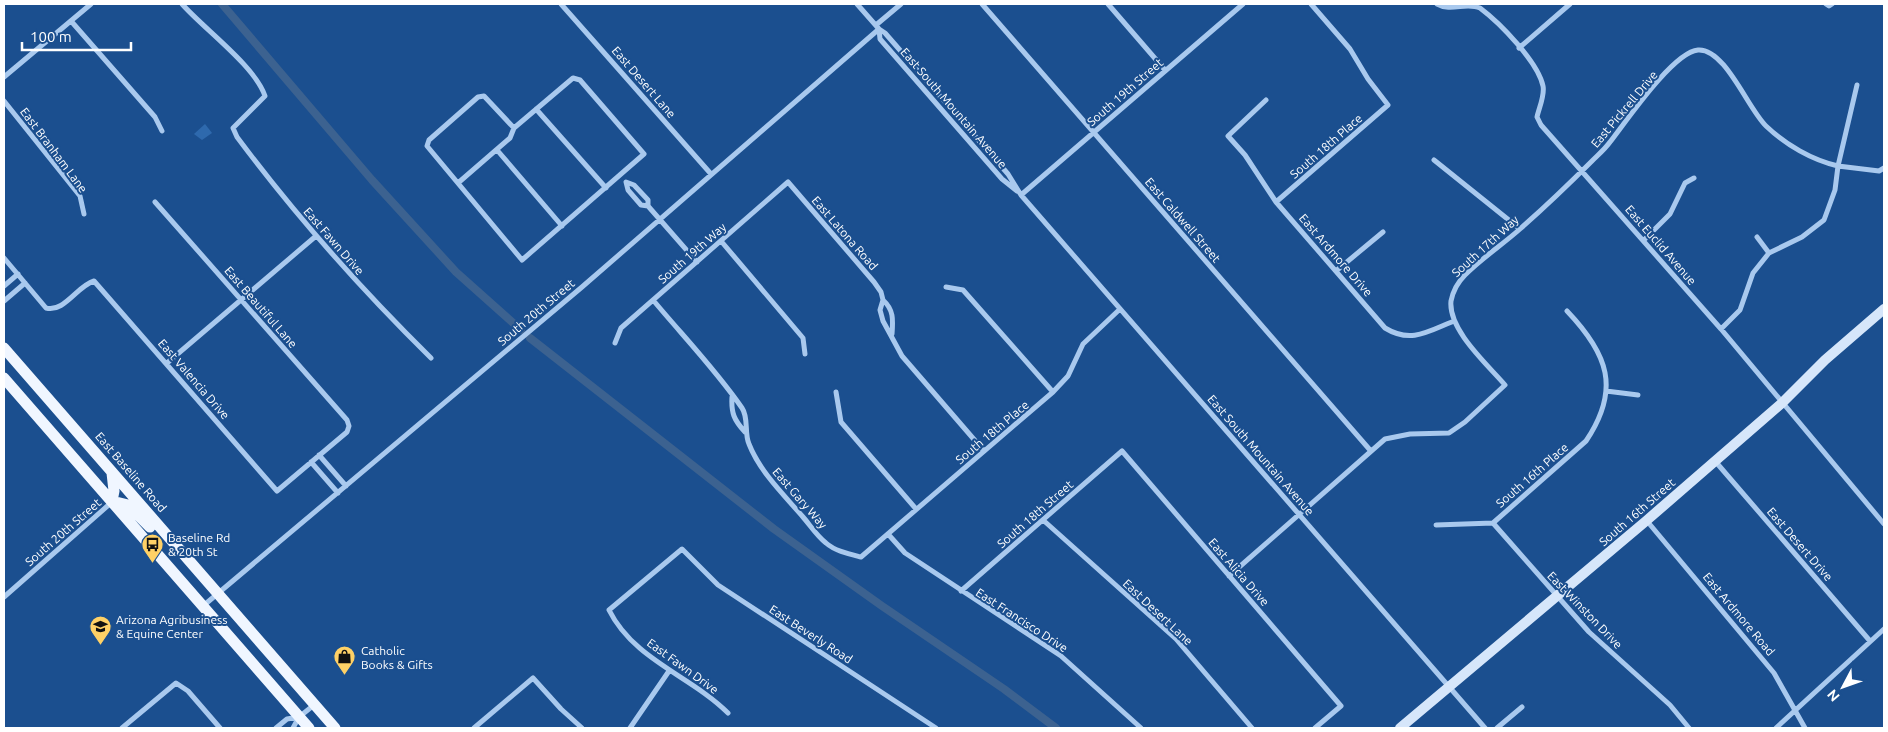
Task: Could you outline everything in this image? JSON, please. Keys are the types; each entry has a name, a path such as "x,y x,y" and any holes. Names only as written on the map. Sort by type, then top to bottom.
{"main road":[{"name":"South 16th Street","path":"1400,728 1558,596 1782,403 1825,360 1884,308"},
{"name":"East Baseline Road","path":"4,348 335,728"},
{"path":"4,378 309,728"},
{"path":"43,423 58,410"},
{"path":"111,471 114,491 112,501"},
{"path":"112,501 128,505 163,541 184,555"}],"street":[{"path":"4,77 91,4"},
{"name":"East Fawn Drive","path":"182,4 240,61 262,87 265,96 233,128 274,186 316,236 374,301 431,358"},
{"name":"East Desert Lane","path":"561,4 711,174"},
{"name":"East South Mountain Avenue","path":"857,4 877,27 880,39 886,46 1002,179 1021,195 1486,728"},
{"name":"South 20th Street","path":"204,606 529,332 711,174 901,4"},
{"name":"East Caldwell Street","path":"982,4 1370,450"},
{"path":"1108,4 1165,70"},
{"path":"1232,4 1237,9"},
{"name":"South 19th Street","path":"1021,195 1243,4"},
{"name":"South 18th Place","path":"1276,202 1388,104 1368,79 1350,49 1311,4"},
{"name":"East Euclid Avenue","path":"1437,4 1447,8 1473,5 1480,8 1519,48 1538,72 1544,88 1537,117 1721,329 1884,524"},
{"path":"1519,48 1570,4"},
{"path":"71,21 155,117 162,131"},
{"name":"East Pickrell Drive","path":"1582,171 1609,144 1644,96 1681,58 1696,50 1707,51 1725,66 1745,99 1772,131 1787,143 1811,157 1838,166"},
{"path":"458,183 510,138 514,128 573,78 580,80 644,154 522,260 427,146 429,140 478,97 484,96 514,128"},
{"path":"1721,329 1740,310 1753,273 1769,253 1802,237 1824,220 1836,190 1838,166 1857,86"},
{"name":"East Ardmore Drive","path":"1266,100 1228,136 1245,155 1276,202 1385,328 1397,335 1421,334 1454,321"},
{"name":"East Branham Lane","path":"4,101 80,196 84,214"},
{"path":"536,109 606,188"},
{"path":"497,150 562,226"},
{"path":"1434,160 1520,229"},
{"path":"1838,166 1879,171 1884,168"},
{"name":"South 17th Way","path":"1229,576 1370,450 1385,439 1398,435 1449,433 1465,422 1506,385 1460,333 1454,321 1451,303 1454,288 1465,275 1520,229 1582,171"},
{"path":"620,175 626,182 634,185 648,200 648,206 697,262"},
{"path":"1644,240 1670,214 1685,183 1694,178"},
{"name":"South 19th Way","path":"615,343 621,328 788,182"},
{"name":"East Latona Road","path":"788,182 874,282 881,292 883,300 880,310 883,321 892,334 902,356 984,451"},
{"name":"East Beautiful Lane","path":"155,202 347,420 349,426 347,432 319,455"},
{"path":"1336,271 1383,232"},
{"path":"167,363 316,236"},
{"path":"1757,237 1769,253"},
{"path":"721,241 803,338 805,354"},
{"path":"4,258 25,283 4,301"},
{"path":"4,286 18,274"},
{"name":"East Valencia Drive","path":"25,283 46,308 53,310 86,283 94,281 277,491 311,462"},
{"path":"946,287 963,290 1053,392"},
{"name":"East Gary Way","path":"653,300 722,379 732,397 743,409 746,418 745,432 763,470 826,544 846,554 860,557"},
{"name":"East Latona Road","path":"883,300 890,306 893,318 892,334"},
{"name":"South 18th Place","path":"860,557 1053,392 1068,376 1082,344 1120,309"},
{"name":"South 16th Place","path":"1436,526 1492,523 1586,441 1597,425 1606,391 1604,370 1598,349 1589,334 1568,311"},
{"path":"1606,391 1638,395"},
{"path":"836,392 841,422 916,510"},
{"name":"East Gary Way","path":"732,397 731,410 734,421 745,432"},
{"name":"South 18th Street","path":"961,591 1122,451"},
{"name":"East Alicia Drive","path":"1122,451 1341,706 1315,728"},
{"path":"338,493 311,462 319,455 346,486"},
{"name":"East Desert Drive","path":"1715,460 1870,641"},
{"name":"South 20th Street","path":"4,596 112,501"},
{"name":"East Desert Lane","path":"1043,520 1176,640 1251,728"},
{"name":"East Ardmore Road","path":"1646,520 1774,673 1805,728"},
{"name":"East Winston Drive","path":"1492,523 1589,632 1670,705 1689,728"},
{"name":"East Francisco Drive","path":"888,534 905,553 1061,656 1141,728"},
{"name":"East Fawn Drive","path":"682,548 609,610 630,639 669,671 717,702 728,713"},
{"name":"East Beverly Road","path":"682,548 718,585 936,728"},
{"path":"1776,728 1795,708 1884,629"},
{"path":"630,728 669,671"},
{"path":"474,728 533,678 560,709 582,728"},
{"path":"124,728 176,683 188,691 220,728"},
{"path":"293,728 299,717 314,704"},
{"path":"1497,728 1522,707"},
{"path":"276,728 287,719 299,717"}],"green space":[{"path":"205,124 212,133 202,140 194,134"}],"waterway":[{"path":"222,4 372,180 456,272 521,330"},
{"path":"530,338 774,529 882,606 1004,689 1056,728"}],"place":[{"name":"Baseline Rd & 20th St","path":"152,563"},
{"name":"Arizona Agribusiness & Equine Center","path":"100,645"},
{"name":"Catholic Books & Gifts","path":"345,676"}]}
